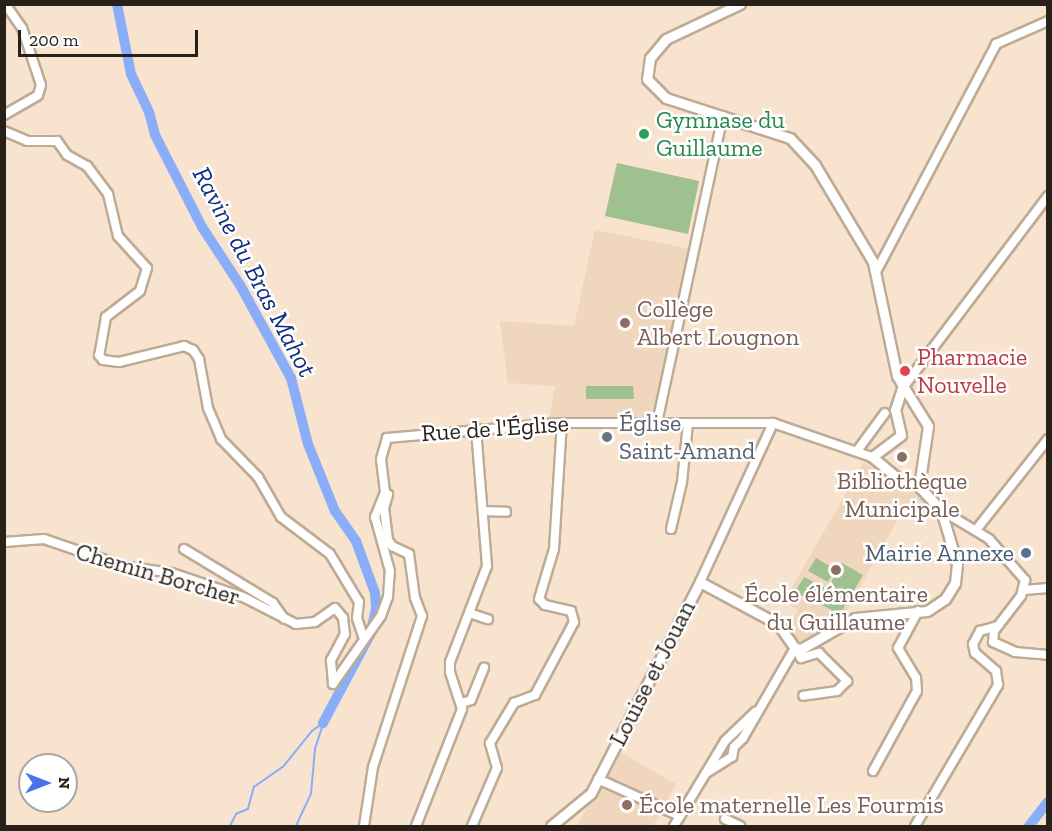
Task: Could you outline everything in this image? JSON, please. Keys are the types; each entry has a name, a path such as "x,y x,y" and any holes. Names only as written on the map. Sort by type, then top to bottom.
{"main road":[{"path":"740,4 666,39 650,58 646,69 654,90 666,98 781,134 800,146 833,194 876,272 902,389 928,426 919,486"},
{"path":"795,648 810,647 855,618 918,611 937,606 955,583 956,554 941,510 919,486 901,482 872,457 901,435 895,410 902,389"},
{"name":"Louise et Jouan","path":"551,826 584,803 700,582 778,624 795,648"}],"street":[{"path":"4,115 38,95 41,85 22,28 5,4"},
{"path":"876,272 996,44 1047,21"},
{"path":"657,423 723,116"},
{"path":"4,131 27,141 57,141 67,155 87,166 108,194 118,236 147,268 140,291 106,317 99,355 103,360 120,362 184,346 193,350 200,359 208,408 221,439 258,477 281,517 330,554 359,602 357,618 365,633 381,616 390,571 375,517 387,482"},
{"path":"902,389 1047,196"},
{"path":"857,451 885,413"},
{"path":"472,826 497,768 490,743 514,703 535,695 574,622 571,611 545,605 539,599 554,549 562,423"},
{"name":"Rue de l'Église","path":"387,482 382,445 387,438 400,434 562,423 773,423 872,457"},
{"path":"671,529 682,482 687,423"},
{"path":"700,582 773,423"},
{"path":"416,826 462,703 453,682 450,662 489,553 476,428"},
{"path":"976,530 1047,439"},
{"path":"364,826 373,766 422,616 415,598 409,554 392,546 388,540 384,508 387,482"},
{"path":"941,510 976,530 1023,576 1024,590 997,627 992,639 999,647 1047,655"},
{"path":"483,511 506,512"},
{"name":"Chemin Borcher","path":"4,542 44,539 123,566 172,573 243,597 284,619 308,624 335,608 340,612 345,634 332,660 333,684 365,633"},
{"path":"184,549 273,603 284,619"},
{"path":"1024,590 1047,588"},
{"path":"873,771 917,691 916,678 898,648 918,611"},
{"path":"469,613 488,620"},
{"path":"915,826 998,685 996,671 975,653 973,644 980,631 997,627"},
{"path":"706,773 732,757 734,747 743,738 756,711 795,648 801,658 819,653 847,681 837,691 803,696"},
{"path":"462,703 471,700 484,668"},
{"path":"675,826 724,741 756,711"},
{"path":"598,779 680,816"},
{"path":"725,819 741,826"}],"shaded area":[{"name":"Collège Albert Lougnon","path":"595,230 690,249 654,417 549,420 555,386 508,383 500,321 574,326"},
{"name":"École élémentaire du Guillaume","path":"864,462 930,503 922,517 905,507 842,619 800,644 789,626 798,610 784,601"},
{"name":"École maternelle Les Fourmis","path":"618,751 676,784 653,826 577,826"}],"green space":[{"path":"617,163 699,181 688,234 605,216"},
{"path":"586,386 633,386 634,399 586,399"},
{"path":"816,558 835,569 828,582 808,571"},
{"path":"842,563 863,575 840,614 795,592 804,577 827,589"}],"waterway":[{"name":"Ravine du Bras Mahot","path":"117,4 131,74 149,112 155,135 202,227 240,285 291,378 308,444 335,511 356,541 375,593 376,609 370,635 323,723"},
{"path":"230,826 236,814 248,809 254,787 283,767 312,731 323,723"},
{"name":"Ravine du Bras Mahot","path":"296,826 311,794 315,749 323,724"},
{"path":"1029,826 1048,802"}],"place":[{"name":"Gymnase du Guillaume","path":"644,134"},
{"name":"Collège Albert Lougnon","path":"625,323"},
{"name":"Pharmacie Nouvelle","path":"905,371"},
{"name":"Église Saint-Amand","path":"607,437"},
{"name":"Bibliothèque Municipale","path":"902,457"},
{"name":"Mairie Annexe","path":"1026,553"},
{"name":"École élémentaire du Guillaume","path":"836,570"},
{"name":"École maternelle Les Fourmis","path":"627,805"}]}
